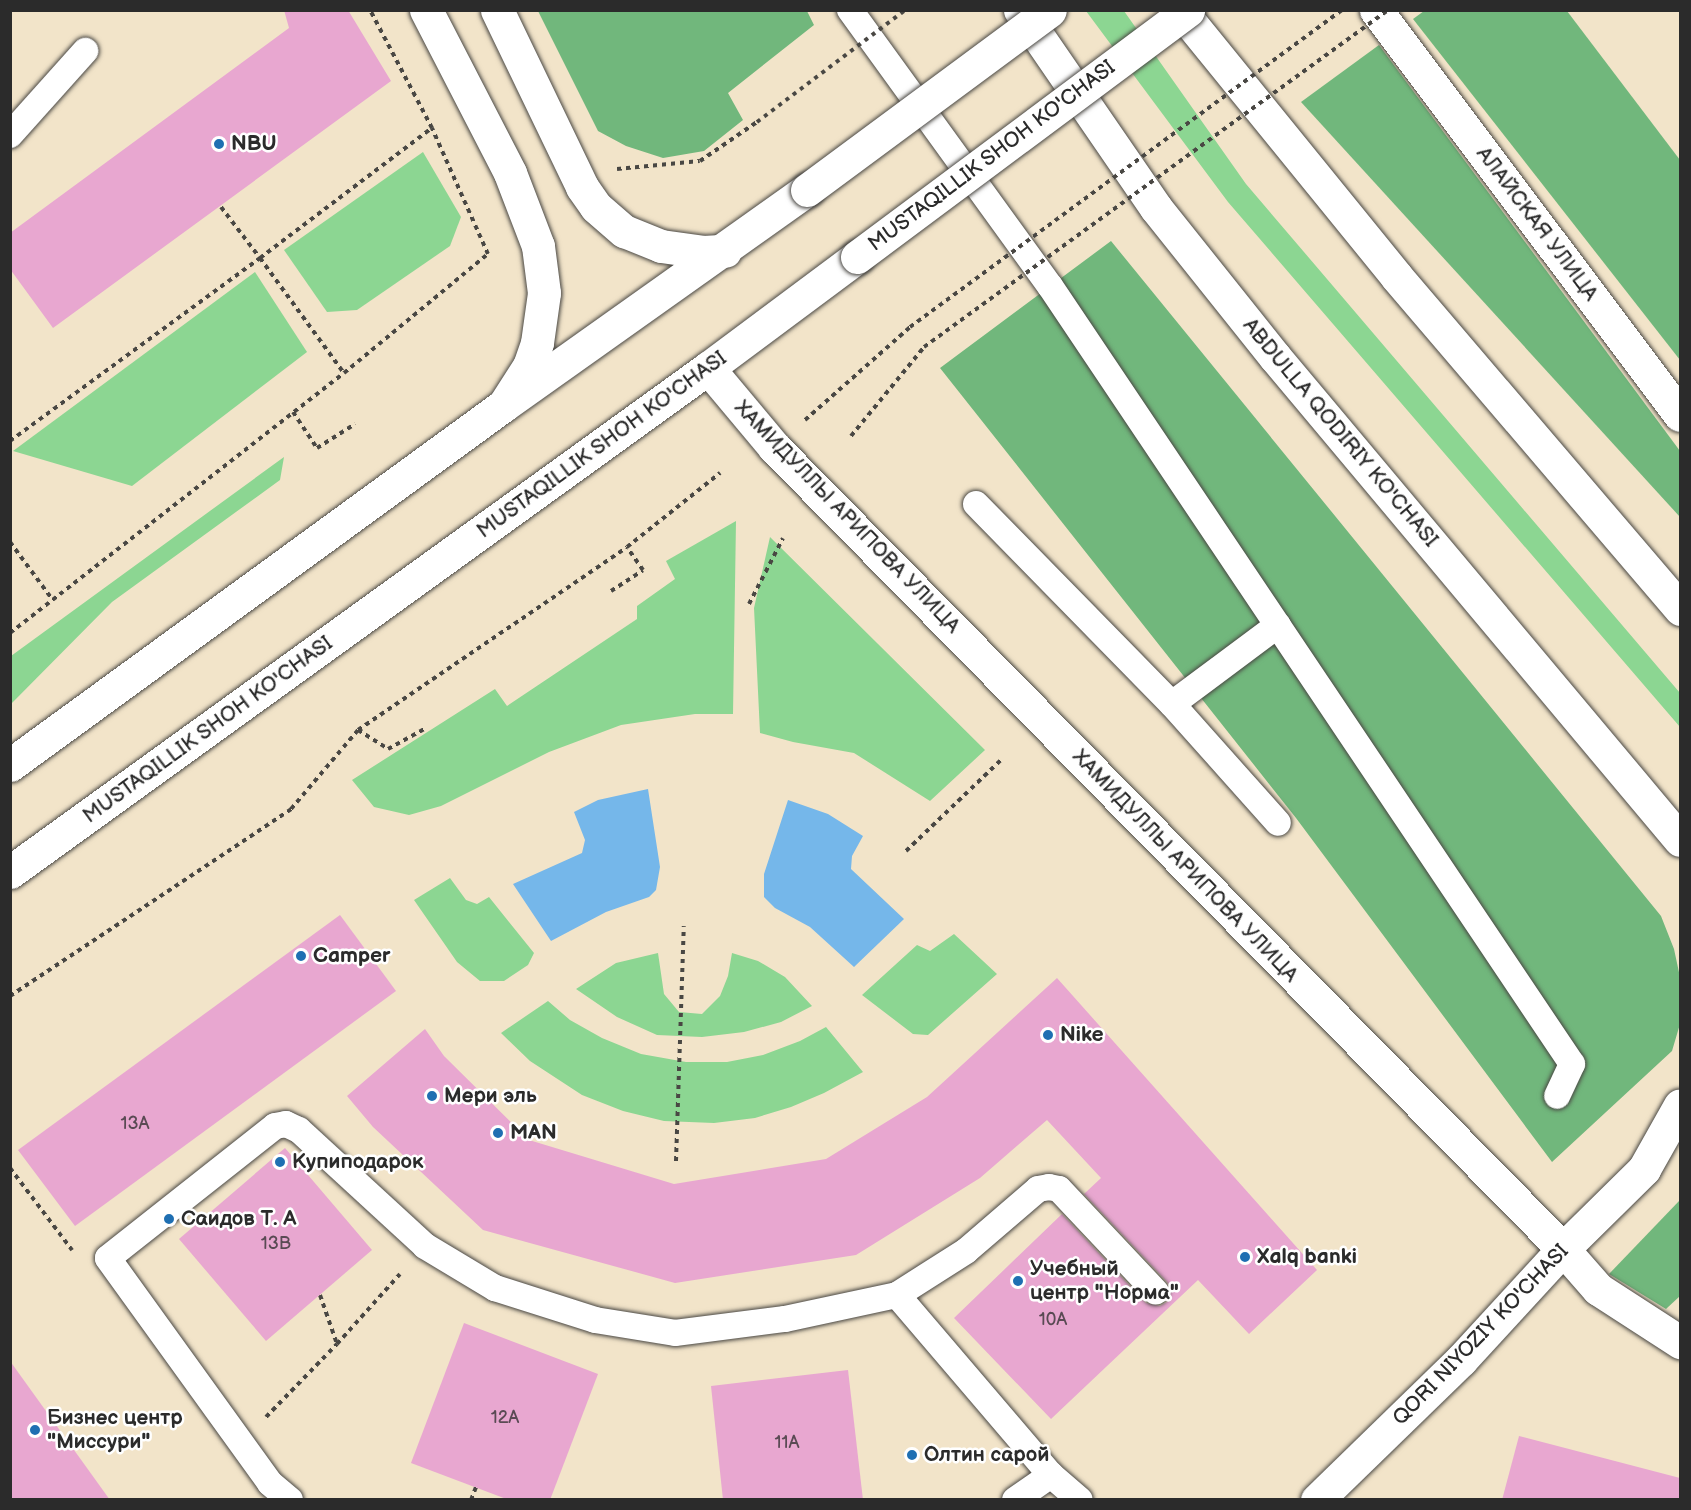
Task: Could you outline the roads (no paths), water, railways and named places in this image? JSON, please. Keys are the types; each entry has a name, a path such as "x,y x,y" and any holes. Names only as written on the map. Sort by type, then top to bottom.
{"main road":[{"path":"426,10 510,173 538,246 544,293 537,343 529,366 504,405"},
{"path":"497,10 582,187 596,207 624,231 650,243 682,251 724,251"},
{"name":"ABDULLA QODIRIY KO'CHASI","path":"1020,10 1156,208 1275,357 1680,840"},
{"path":"10,765 504,405 724,251 1050,10"},
{"path":"1180,10 1396,276 1680,609"},
{"name":"MUSTAQILLIK SHOH KO'CHASI","path":"10,872 708,368 1188,10"},
{"name":"АЛАЙСКАЯ УЛИЦА","path":"1386,18 1680,415"},
{"name":"ХАМИДУЛЛЫ АРИПОВА УЛИЦА","path":"708,368 774,447 1563,1249 1598,1289 1680,1342"},
{"name":"QORI NIYOZIY KO'CHASI","path":"1644,1169 1680,1105"},
{"name":"QORI NIYOZIY KO'CHASI","path":"1317,1500 1461,1360 1563,1249 1644,1169 1680,1148"}],"lane":[{"path":"850,10 1050,286 1572,1064 1557,1096"},
{"path":"10,135 85,51"},
{"path":"976,504 1172,704 1278,823"},
{"path":"1172,704 1278,625"},
{"path":"290,1500 270,1483 108,1258 274,1126 286,1124 299,1130 425,1246 495,1288 595,1320 675,1333 784,1319 897,1295 966,1251 1038,1189 1049,1187 1059,1189 1156,1293"},
{"path":"897,1295 1051,1475 1080,1500"},
{"path":"1015,1500 1051,1475"}],"water":[{"path":"648,789 660,867 656,890 649,897 606,912 551,941 513,884 582,853 585,840 574,812 598,800"},
{"path":"788,800 828,814 863,836 852,856 851,869 904,919 854,967 810,927 775,908 764,897 764,874"}],"place":[{"name":"NBU","path":"219,144"},
{"name":"Camper","path":"301,956"},
{"name":"Nike","path":"1048,1035"},
{"name":"Мери эль","path":"432,1096"},
{"name":"MAN","path":"498,1133"},
{"name":"Купиподарок","path":"280,1162"},
{"name":"Саидов Т. А","path":"169,1219"},
{"name":"Xalq banki","path":"1245,1257"},
{"name":"Учебный центр \"Норма\"","path":"1018,1281"},
{"name":"Бизнес центр \"Миссури\"","path":"35,1430"},
{"name":"Олтин сарой","path":"912,1455"}]}
